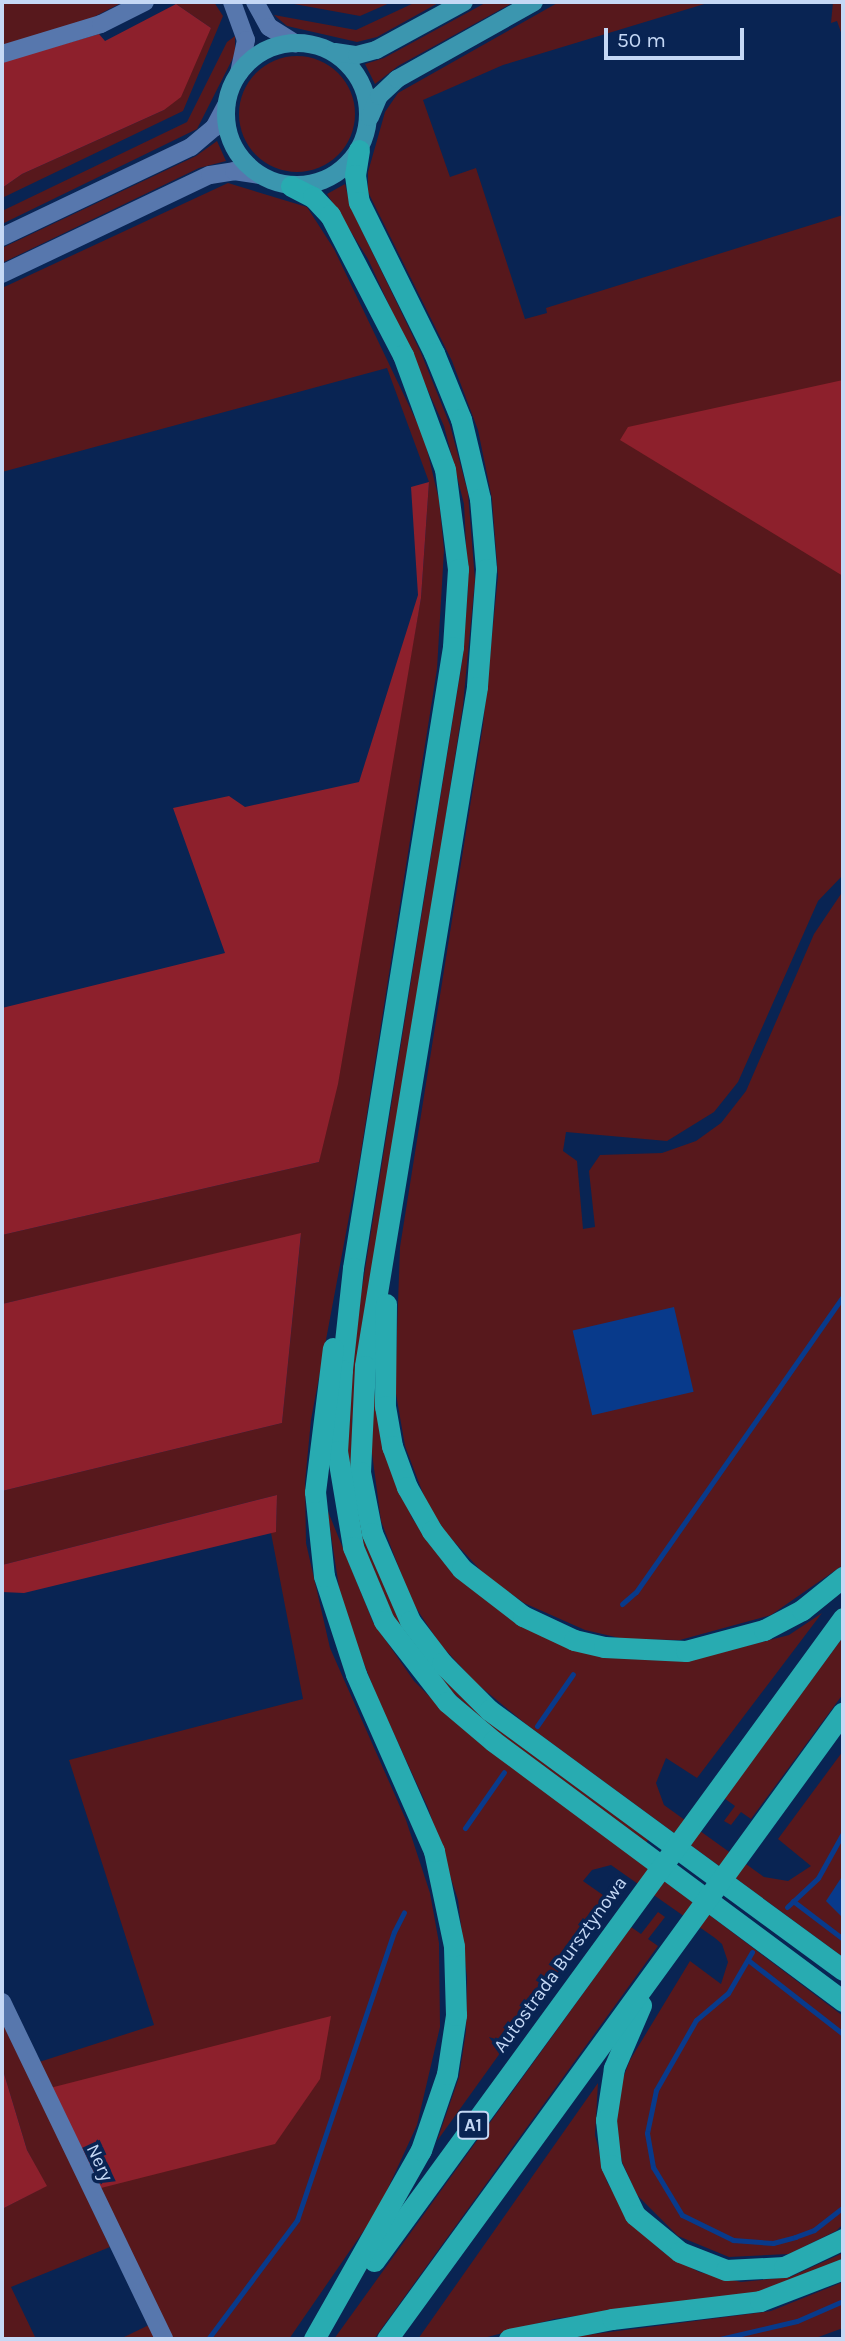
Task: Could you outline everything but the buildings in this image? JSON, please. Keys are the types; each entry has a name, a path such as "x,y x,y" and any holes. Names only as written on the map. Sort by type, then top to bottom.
{"highway":[{"path":"359,150 355,175 359,202 435,353 461,419 476,475 485,544 485,617 477,687 404,1146 367,1353 360,1454 372,1533 401,1603 442,1663 489,1710 843,1970"},
{"path":"290,186 313,197 330,215 404,355 445,469 457,569 453,647 353,1268 338,1417 340,1483 359,1568 399,1645 447,1702 493,1741 843,2001"},
{"path":"404,1146 386,1300 385,1406 392,1446 417,1509 462,1569 500,1602 548,1629 604,1647 662,1653 712,1647 752,1635 802,1610 843,1577"},
{"path":"316,2339 421,2150 447,2074 456,2015 454,1946 434,1851 338,1628 320,1550 316,1492 326,1377 353,1268"},
{"name":"Autostrada Bursztynowa","path":"316,2339 843,1618"},
{"path":"387,2339 843,1712"},
{"path":"657,1968 620,2053 607,2100 608,2150 628,2205 661,2240 726,2270 784,2267 843,2239"},
{"path":"509,2339 612,2319 761,2301 798,2291 843,2269"}],"main road":[{"path":"464,2 376,50 357,55 295,43 258,55 239,73 226,105 233,146 259,175 290,186 327,179 359,150 379,96 397,79 534,2"},
{"path":"328,50 357,75 367,99 369,120"}],"street":[{"path":"2,54 101,24 145,2"},
{"path":"232,2 246,40 239,73"},
{"path":"255,2 269,27 295,43"},
{"path":"2,237 191,147 214,128 226,105"},
{"path":"2,274 210,175 234,170 259,175"},
{"name":"Nery","path":"2,2002 164,2339"}],"shaded area":[{"path":"2,2 123,2 86,21 2,49"},
{"path":"214,2 223,16 183,111 2,198 2,188 22,174 164,110 211,28 176,4"},
{"path":"283,2 392,2 360,16"},
{"path":"416,2 440,2 377,37 357,42 287,26 274,15 356,30"},
{"path":"487,2 514,2 398,66 375,84 365,64 384,58"},
{"path":"559,2 711,2 503,65 423,100 450,177 476,168 525,319 547,313 546,308 843,215 843,875 818,901 738,1082 714,1112 667,1141 566,1132 563,1151 577,1161 583,1229 595,1227 589,1171 600,1155 662,1153 696,1141 721,1123 746,1091 814,934 843,891 843,1565 771,1615 680,1640 624,1639 585,1630 524,1603 485,1575 446,1533 427,1504 405,1446 395,1388 400,1247 483,725 498,576 492,499 478,430 452,361 368,192 368,172 385,112 398,93"},
{"path":"833,2 843,2 843,38 837,21 831,23"},
{"path":"176,4 211,28 181,97 164,110 22,174 2,188 2,62 99,34 105,41"},
{"path":"235,36 235,54 197,129 2,224 2,211 187,122 227,42"},
{"path":"297,56 319,60 338,73 351,92 355,114 351,136 338,155 319,168 297,172 275,168 256,155 243,136 239,114 243,92 256,73 275,60"},
{"path":"217,141 226,161 199,168 2,263 2,248 196,156"},
{"path":"228,183 307,207 334,249 424,437 439,500 444,550 437,669 360,1158 311,1420 305,1482 306,1543 330,1648 406,1820 430,1893 439,1943 440,2027 417,2125 378,2210 289,2339 172,2339 33,2064 154,2025 69,1760 303,1699 271,1533 276,1531 277,1495 2,1565 2,1491 282,1423 301,1234 2,1304 2,1235 319,1162 421,598 429,482 387,368 2,472 2,288"},
{"path":"345,184 351,208 421,353 450,425 468,493 475,580 463,705 352,1423 405,1626 650,1837 646,1843 514,1747 443,1684 397,1626 366,1558 346,1463 352,1351 463,655 468,587 464,504 444,426 368,259 327,194"},
{"path":"843,380 843,576 620,440 628,427"},
{"path":"429,482 421,598 338,1084 319,1162 2,1235 2,1008 225,953 173,808 229,796 245,807 359,782 418,595 411,487"},
{"path":"301,1233 282,1423 2,1491 2,1304"},
{"path":"374,1390 381,1439 412,1518 453,1574 516,1622 614,1656 692,1660 789,1635 822,1613 697,1778 666,1758 656,1783 664,1805 764,1877 788,1881 811,1866 778,1839 843,1751 843,1957 527,1725 476,1683 440,1644 412,1602 381,1521 371,1446"},
{"path":"277,1495 276,1532 24,1593 2,1592 2,1565"},
{"path":"327,1509 373,1622 414,1681 456,1723 843,2016 843,2224 836,2231 789,2254 729,2257 678,2236 637,2195 622,2162 616,2131 620,2086 630,2060 690,1961 721,1984 728,1962 722,1944 715,1938 611,1865 592,1870 583,1881 610,1900 437,2141 459,2077 466,2031 467,1977 458,1900 428,1808 377,1697 342,1607"},
{"path":"843,1637 843,1694 751,1819 741,1812 731,1825 724,1821 735,1806 724,1798"},
{"path":"658,1912 665,1917 648,1939 658,1946 374,2339 334,2339 631,1927 641,1934"},
{"path":"331,2016 320,2079 275,2144 97,2189 46,2089"},
{"path":"2,2019 110,2247 11,2287 36,2339 2,2339 2,2209 46,2186 27,2150 2,2067"},
{"path":"2,2067 27,2150 47,2186 2,2209"},
{"path":"598,2083 595,2135 607,2182 635,2227 663,2252 699,2272 741,2282 790,2277 843,2253 843,2258 823,2270 765,2291 554,2319 480,2339 418,2339"},
{"path":"843,2282 843,2328 813,2339 556,2339 771,2311"},
{"path":"151,2324 156,2339 120,2339"}],"water":[{"path":"674,1307 694,1392 592,1415 573,1330"},
{"path":"843,1875 843,1918 826,1901"}],"waterway":[{"path":"622,1604 636,1592 843,1296"},
{"path":"537,1726 573,1674"},
{"path":"465,1828 504,1772"},
{"path":"787,1907 818,1878 843,1833"},
{"path":"793,1901 843,1939"},
{"path":"208,2339 297,2220 394,1932 404,1912"},
{"path":"752,1952 728,1993 696,2020 656,2090 647,2133 653,2167 682,2215 733,2240 773,2243 795,2237 814,2230 843,2207"},
{"path":"748,1960 843,2034"},
{"path":"720,2339 797,2321 843,2301"}]}
